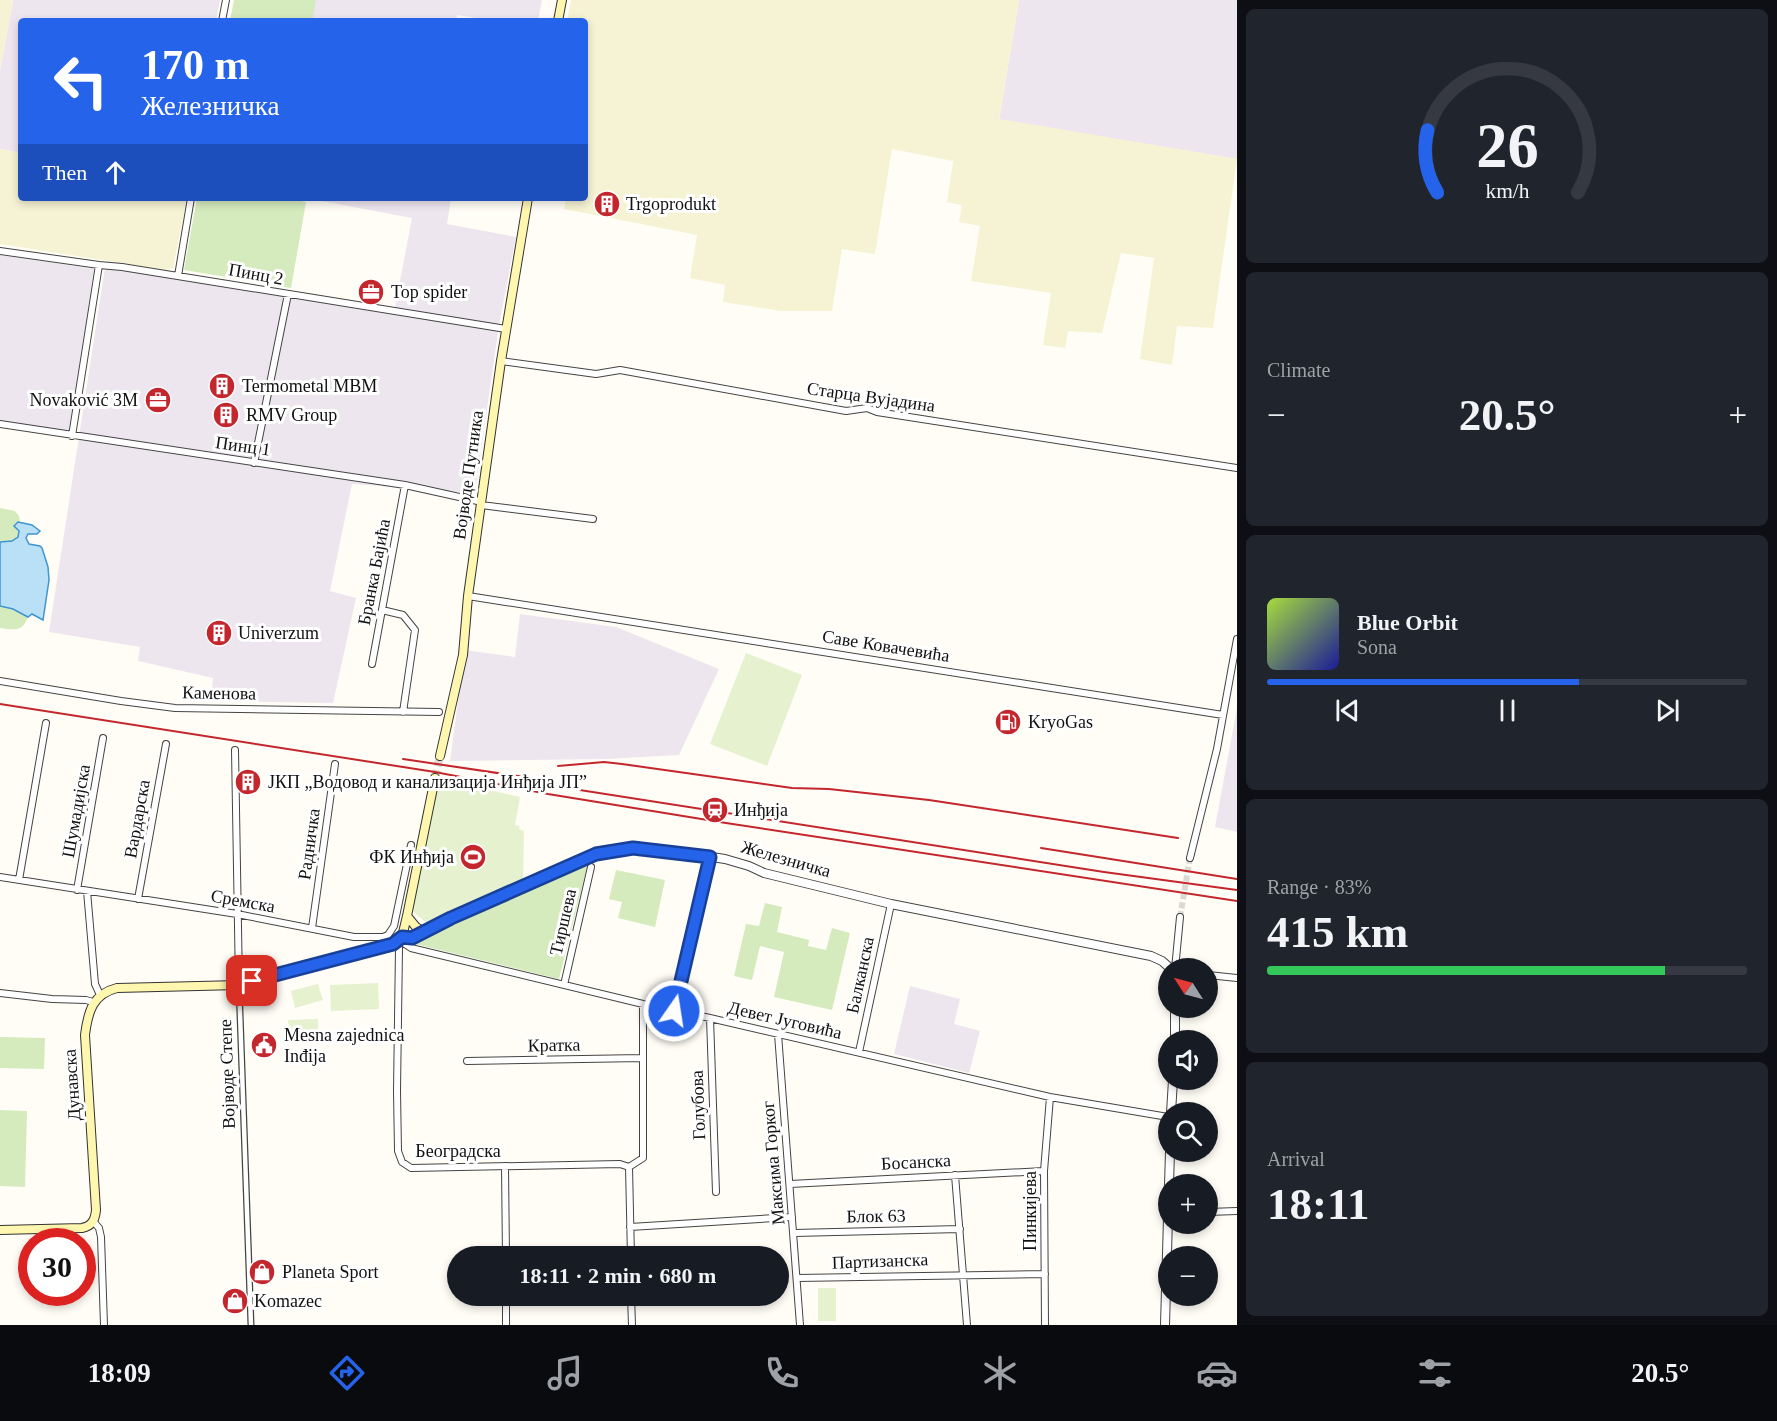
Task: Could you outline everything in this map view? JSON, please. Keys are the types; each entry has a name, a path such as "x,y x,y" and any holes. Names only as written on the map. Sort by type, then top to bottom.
{"main road":[{"path":"559,18 562,0"},
{"name":"Војводе Путника","path":"440,756 463,656 468,596 501,361 527,201"},
{"path":"399,940 407,916 435,778"},
{"path":"407,916 416,927 425,932"},
{"name":"Железничка","path":"239,985 357,954 399,940"},
{"path":"93,1002 100,995 117,988 239,985"},
{"name":"Дунавска","path":"93,1002 85,1035 96,1210 93,1221"},
{"path":"0,1230 82,1228 93,1221"}],"street":[{"path":"223,18 226,0"},
{"path":"178,276 191,201"},
{"name":"Пинц 2","path":"0,251 122,267 506,329"},
{"path":"72,436 99,265"},
{"path":"254,463 288,294"},
{"name":"Старца Вујадина","path":"501,361 596,374 620,370 846,411 867,408 877,412 1237,468"},
{"name":"Пинц 1","path":"0,424 405,484 482,503 593,519"},
{"name":"Бранка Бајића","path":"372,664 405,484"},
{"name":"Саве Ковачевића","path":"468,596 1223,715"},
{"path":"382,610 403,615 415,630 403,712"},
{"path":"1190,858 1217,749 1237,639"},
{"name":"Каменова","path":"0,681 175,708 439,712"},
{"path":"19,880 46,723"},
{"name":"Шумадијска","path":"77,890 103,738"},
{"name":"Вардарска","path":"138,900 166,744"},
{"name":"Војводе Степе","path":"235,750 237,914 251,1325"},
{"name":"Радничка","path":"312,928 335,764"},
{"name":"Сремска","path":"0,877 237,914 354,937 377,938 388,935 396,919 411,845"},
{"name":"Железничка","path":"399,940 412,938 451,918 596,854 633,848 710,857 749,866 764,873 891,904 1150,956 1158,960"},
{"path":"674,1011 710,857"},
{"name":"Тиршева","path":"564,985 591,867"},
{"path":"87,891 95,984 100,995"},
{"name":"Балканска","path":"858,1052 891,904"},
{"path":"1174,958 1180,917"},
{"path":"354,937 357,954"},
{"name":"Девет Југовића","path":"399,940 411,948 643,1005 710,1018 1050,1097 1158,1115"},
{"name":"Београдска","path":"399,940 397,1091 398,1151 402,1162 411,1168 620,1164 628,1167"},
{"path":"1218,976 1237,978"},
{"path":"0,993 93,1002"},
{"path":"631,1246 628,1167 643,1158 643,1005"},
{"name":"Голубова","path":"710,1018 716,1192"},
{"name":"Максима Горког","path":"778,1034 800,1325"},
{"name":"Кратка","path":"467,1061 642,1058"},
{"name":"Пинкијева","path":"1045,1325 1044,1171 1050,1097"},
{"path":"505,1166 506,1246"},
{"name":"Босанска","path":"790,1184 1044,1171"},
{"path":"954,1175 967,1325"},
{"path":"1218,1212 1237,1211"},
{"path":"630,1227 792,1217"},
{"path":"93,1221 99,1228 101,1237 104,1325"},
{"name":"Блок 63","path":"794,1233 960,1229"},
{"path":"1165,1325 1168,1234"},
{"name":"Партизанска","path":"797,1278 1045,1274"},
{"path":"506,1306 506,1325"},
{"path":"631,1306 632,1325"}],"shaded area":[{"path":"0,0 13,0 0,71"},
{"path":"13,0 220,0 217,18 18,18 18,152 0,149 0,71"},
{"path":"243,0 542,0 539,18 476,18 457,15 456,18 240,18"},
{"path":"571,0 1019,0 999,119 1237,159 1213,328 1177,326 1172,365 1140,359 1154,258 1121,253 1102,333 1068,331 1065,348 1043,345 1051,293 971,281 980,226 959,222 962,205 947,202 953,161 892,149 875,254 842,249 832,311 781,311 723,302 725,285 690,278 697,235 564,209 565,201 588,201 588,18 568,18"},
{"path":"1019,0 1237,0 1237,159 999,120"},
{"path":"0,149 18,152 18,201 186,201 173,268 166,270 0,244"},
{"path":"322,201 451,201 447,224 516,237 499,325 475,493 352,484 330,591 356,598 333,703 211,701 213,678 138,661 140,647 49,632 106,261 395,307 412,218"},
{"path":"0,255 96,269 73,432 0,421"},
{"path":"520,614 616,627 719,669 679,755 606,759 450,761 465,650 515,657"},
{"path":"1237,708 1237,832 1215,827"},
{"path":"910,986 960,999 954,1024 980,1031 969,1073 894,1054"}],"green space":[{"path":"234,0 316,0 313,18 231,18"},
{"path":"196,201 306,202 291,288 184,270"},
{"path":"0,508 15,511 19,516 20,522 14,525 20,535 12,541 0,542"},
{"path":"0,606 13,609 28,617 26,622 21,628 0,628"},
{"path":"746,653 802,675 767,766 710,744"},
{"name":"ФК Инђија","path":"439,778 520,797 515,825 520,826 519,829 524,831 523,886 430,926 411,910"},
{"path":"588,863 559,979 407,942"},
{"path":"616,870 665,880 655,927 618,918 622,902 609,899"},
{"path":"765,903 782,907 777,932 809,940 808,946 826,950 832,928 850,933 832,1010 774,997 784,952 760,946 752,980 734,976 746,924 759,926"},
{"path":"378,983 379,1009 331,1011 330,985"},
{"path":"318,984 323,1000 295,1008 291,991"},
{"path":"318,1019 318,1033 286,1036 286,1029 289,1029 288,1020"},
{"path":"0,1037 45,1038 44,1069 0,1068"},
{"path":"0,1110 27,1111 25,1187 0,1186"},
{"path":"818,1288 836,1288 836,1321 818,1321"}],"water":[{"path":"18,522 32,525 40,531 37,534 28,534 26,538 29,544 42,548 48,567 49,580 43,620 32,614 28,617 13,609 0,606 0,542 12,541 18,537 19,531 14,526"}],"tunnel":[{"path":"435,778 440,756"},
{"path":"1180,917 1190,858"}],"railway":[{"path":"0,704 435,772 548,794 726,823 1237,901"},
{"path":"403,759 531,778"},
{"path":"558,766 604,762 622,764 792,788 829,789 929,800 1178,838"},
{"path":"522,781 1104,872 1237,890"},
{"path":"1041,848 1237,879"}],"place":[{"name":"Trgoprodukt","path":"607,204"},
{"name":"Top spider","path":"371,292"},
{"name":"Termometal MBM","path":"222,386"},
{"name":"Novaković 3M","path":"158,400"},
{"name":"RMV Group","path":"226,415"},
{"name":"Univerzum","path":"219,633"},
{"name":"KryoGas","path":"1008,722"},
{"name":"ЈКП „Водовод и канализација Инђија ЈП”","path":"248,782"},
{"name":"Инђија","path":"715,810"},
{"name":"ФК Инђија","path":"473,857"},
{"name":"Mesna zajednica Inđija","path":"264,1045"},
{"name":"Planeta Sport","path":"262,1272"},
{"name":"Komazec","path":"235,1301"}],"route":[{"path":"252,981 393,944 402,937 412,938 451,918 596,854 614,850 651,848 710,857 674,1011"}]}
